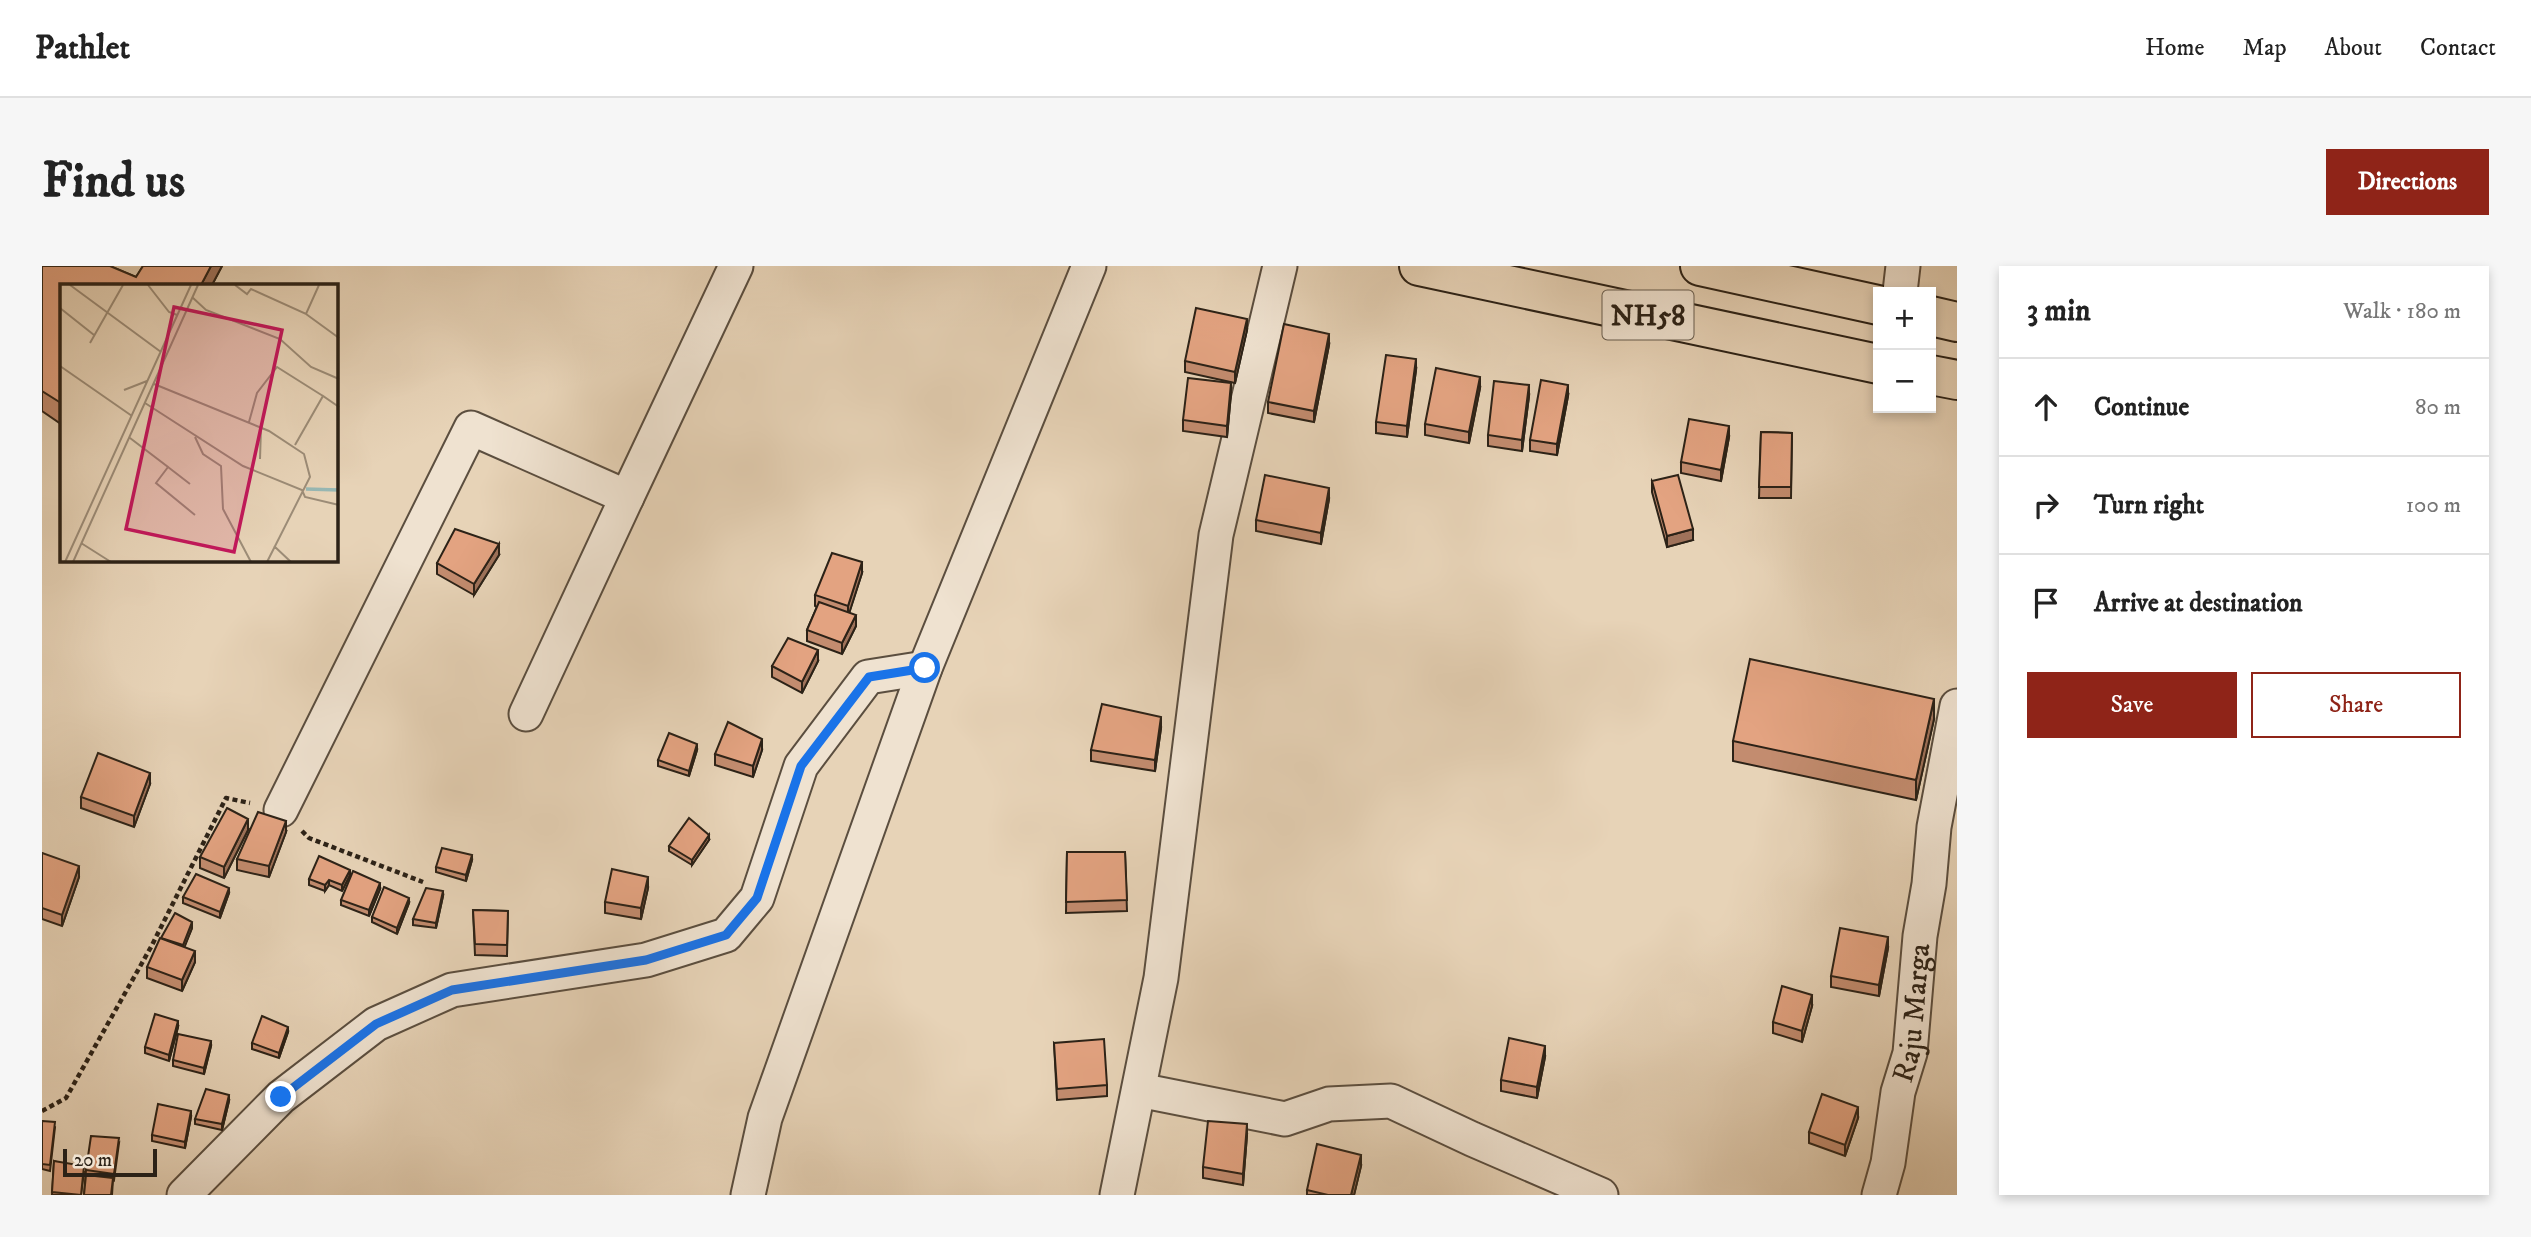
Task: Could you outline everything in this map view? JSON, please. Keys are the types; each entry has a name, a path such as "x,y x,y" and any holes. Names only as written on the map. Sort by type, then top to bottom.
{"highway":[{"name":"NH58","path":"1419,266 1873,363"},
{"name":"NH58","path":"1700,266 1873,304"},
{"path":"1936,317 1957,322"},
{"path":"1936,376 1957,380"}],"street":[{"path":"526,714 736,266"},
{"path":"747,1195 765,1118 925,668 1089,266"},
{"path":"1118,1195 1161,978 1216,535 1280,266"},
{"path":"1901,287 1903,266"},
{"path":"281,810 471,428 627,497"},
{"path":"184,1195 281,1097 376,1024 452,990 646,960 726,935 757,898 801,766 869,677 925,668"},
{"name":"Raju Marga","path":"1879,1195 1888,1163 1898,1092 1910,1054 1920,936 1929,884 1934,827 1957,706"},
{"path":"1139,1090 1285,1119 1329,1104 1391,1101 1601,1195"}],"path":[{"path":"42,1111 66,1098 151,947 226,799 281,810 309,838 423,882"}],"building":[{"path":"42,266 110,266 136,277 143,266 211,266 202,284 60,284 60,402 42,391"},
{"path":"1196,308 1247,319 1235,372 1185,361"},
{"path":"1284,324 1329,334 1314,411 1268,402"},
{"path":"1386,355 1416,359 1407,426 1376,422"},
{"path":"1436,368 1480,377 1469,432 1425,424"},
{"path":"1188,378 1231,383 1227,426 1183,420"},
{"path":"1541,380 1568,385 1557,444 1530,440"},
{"path":"1494,381 1529,385 1522,440 1488,435"},
{"path":"1689,419 1729,426 1721,470 1681,462"},
{"path":"1761,432 1792,433 1791,487 1759,487"},
{"path":"1265,475 1329,488 1321,533 1256,520"},
{"path":"1678,475 1693,529 1667,536 1652,481"},
{"path":"455,529 499,544 474,584 437,563"},
{"path":"832,553 862,562 848,606 815,595"},
{"path":"819,602 856,615 842,643 807,630"},
{"path":"788,638 818,650 802,682 772,666"},
{"path":"1750,659 1934,699 1916,780 1733,741"},
{"path":"1102,704 1161,717 1155,760 1091,750"},
{"path":"728,722 762,739 753,766 715,754"},
{"path":"669,733 697,744 689,771 658,760"},
{"path":"98,753 150,773 134,816 81,797"},
{"path":"227,808 248,819 224,867 200,857"},
{"path":"258,812 286,821 269,866 237,859"},
{"path":"689,818 709,835 692,860 669,846"},
{"path":"442,848 472,855 466,875 436,867"},
{"path":"1067,852 1125,852 1127,900 1066,902"},
{"path":"42,853 79,866 62,915 42,908"},
{"path":"319,856 350,870 342,885 329,880 325,885 309,879"},
{"path":"612,869 648,877 641,908 605,902"},
{"path":"353,871 380,883 369,910 341,900"},
{"path":"196,874 229,888 220,912 183,897"},
{"path":"384,887 409,898 397,928 372,917"},
{"path":"426,888 443,891 436,923 413,919"},
{"path":"473,910 508,911 507,945 475,944"},
{"path":"175,913 192,922 183,945 161,938"},
{"path":"1840,928 1888,937 1879,985 1831,976"},
{"path":"160,938 195,951 182,980 147,967"},
{"path":"1782,986 1812,995 1802,1031 1773,1022"},
{"path":"155,1014 178,1021 169,1055 145,1047"},
{"path":"262,1016 288,1027 279,1053 252,1043"},
{"path":"178,1034 211,1041 204,1068 173,1060"},
{"path":"1509,1038 1545,1046 1537,1087 1501,1080"},
{"path":"1104,1039 1107,1085 1057,1089 1054,1043"},
{"path":"206,1089 229,1095 222,1124 195,1119"},
{"path":"1822,1094 1858,1107 1845,1145 1809,1132"},
{"path":"158,1104 191,1111 185,1142 152,1135"},
{"path":"42,1121 55,1122 50,1165 42,1164"},
{"path":"1208,1121 1247,1124 1243,1174 1203,1167"},
{"path":"91,1136 119,1138 114,1174 86,1170"},
{"path":"1317,1144 1361,1155 1351,1195 1328,1195 1307,1190"},
{"path":"54,1161 84,1166 81,1195 52,1192"},
{"path":"86,1175 113,1178 111,1195 84,1195"}],"route":[{"path":"281,1097 376,1024 452,990 646,960 726,935 757,898 801,766 869,677 925,668"}]}
